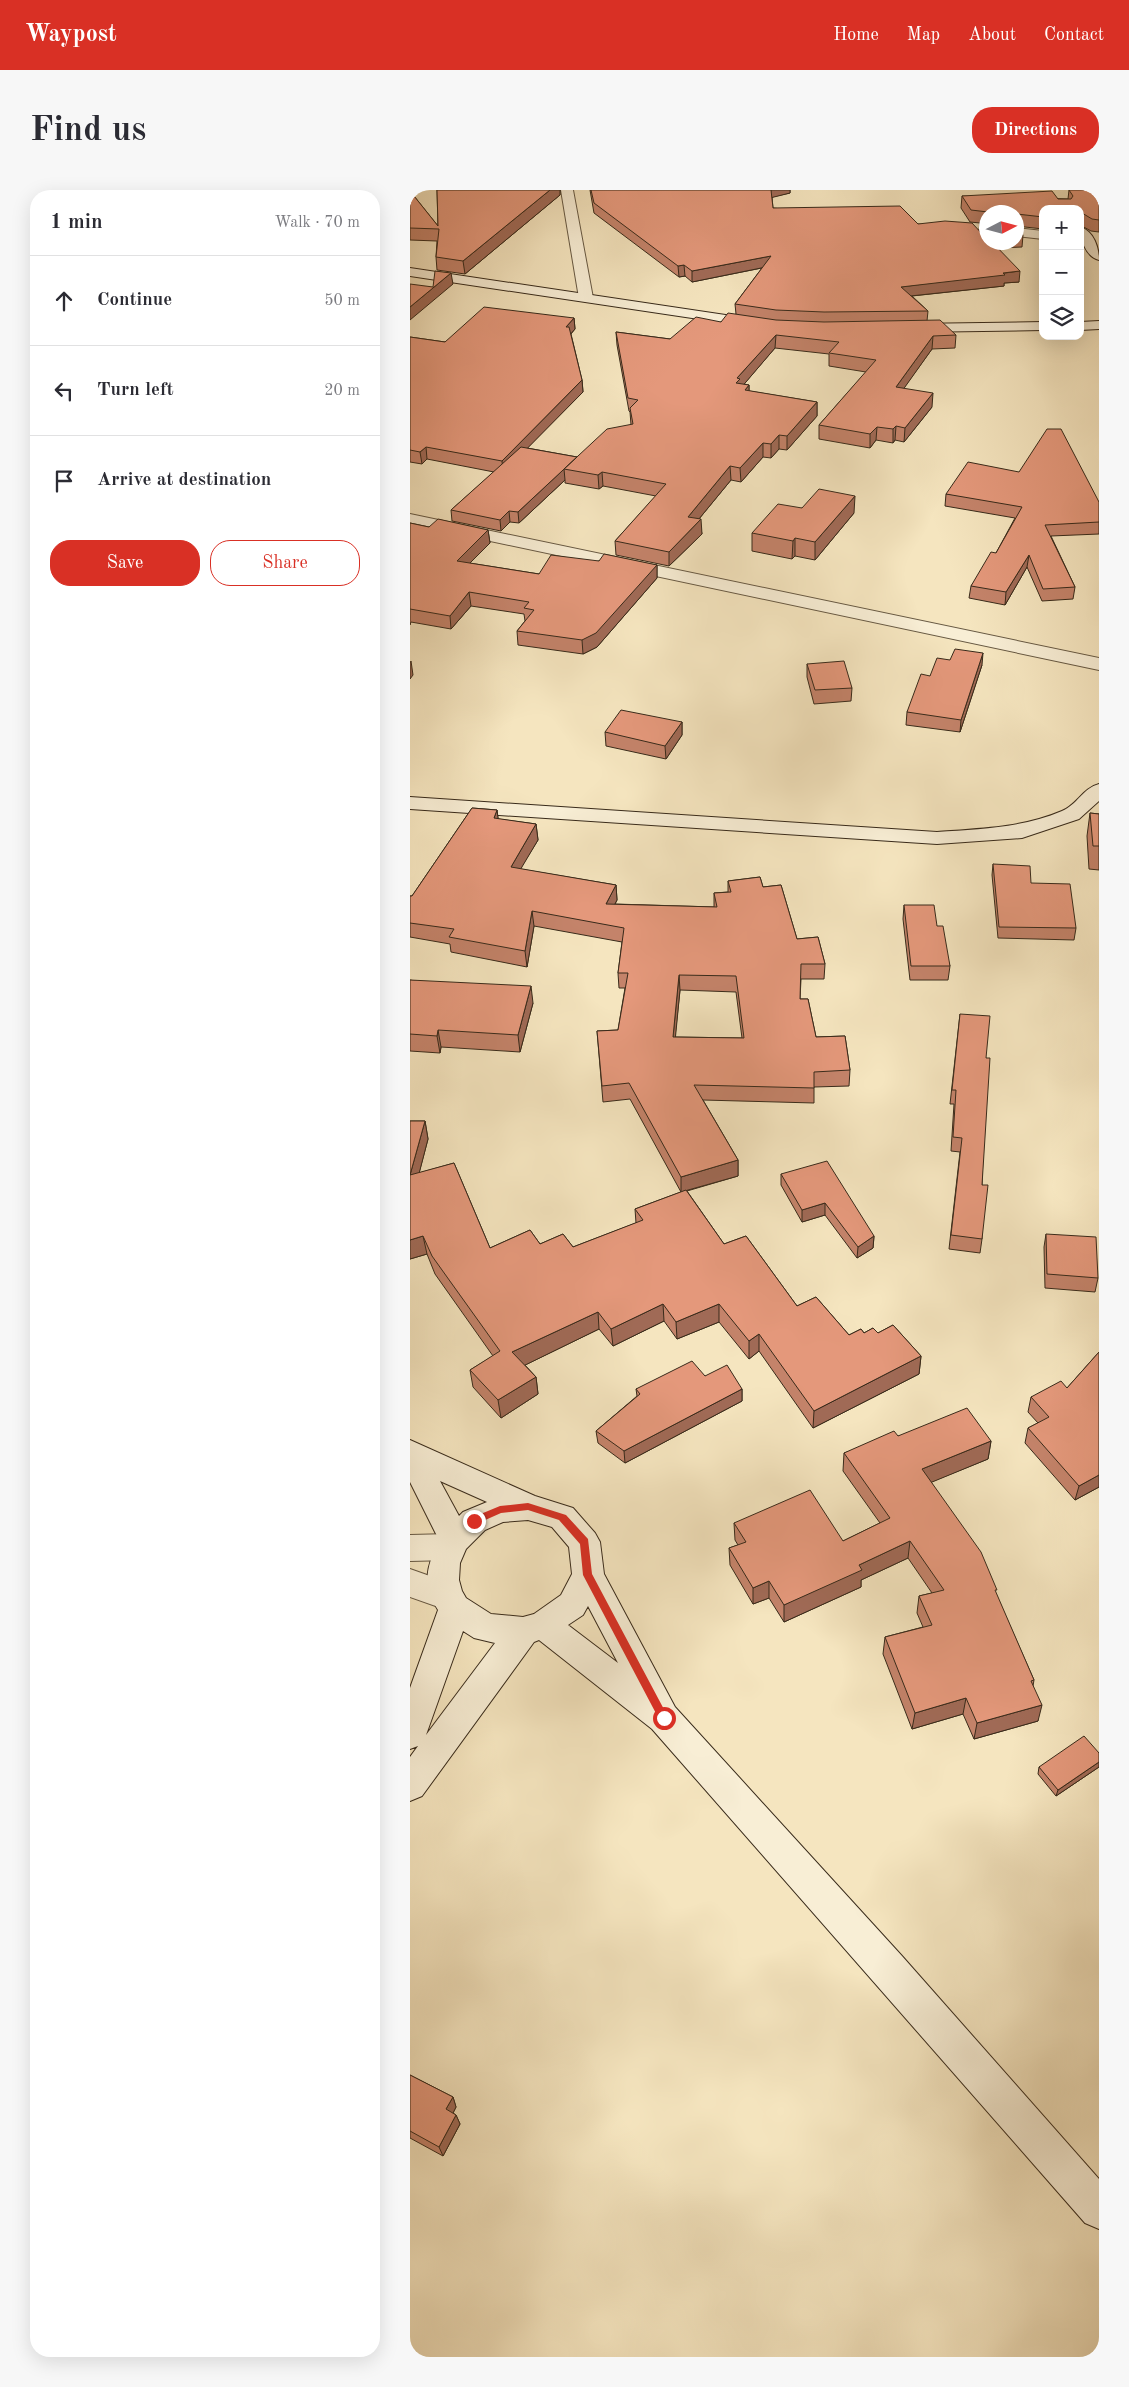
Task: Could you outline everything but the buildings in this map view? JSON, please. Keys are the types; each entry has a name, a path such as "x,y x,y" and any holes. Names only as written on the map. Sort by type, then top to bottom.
{"street":[{"path":"567,190 586,298"},
{"path":"1024,233 1039,235"},
{"path":"1084,239 1099,256"},
{"path":"410,272 776,327"},
{"path":"1084,326 1099,325"},
{"path":"893,328 1039,326"},
{"path":"410,519 1099,664"},
{"path":"410,803 937,838 1014,833 1072,816 1099,790"},
{"path":"411,1453 528,1507 562,1518 584,1542 588,1575 664,1718"},
{"path":"411,1453 452,1544"},
{"path":"410,1734 451,1602 443,1572 452,1544 474,1521 500,1510 528,1507"},
{"path":"410,1548 452,1544"},
{"path":"410,1785 533,1628 572,1605 588,1575"},
{"path":"410,1584 451,1602 484,1628 533,1628 664,1718 1099,2209"}],"route":[{"path":"474,1521 500,1510 528,1507 562,1518 584,1542 588,1575 664,1718"}]}
